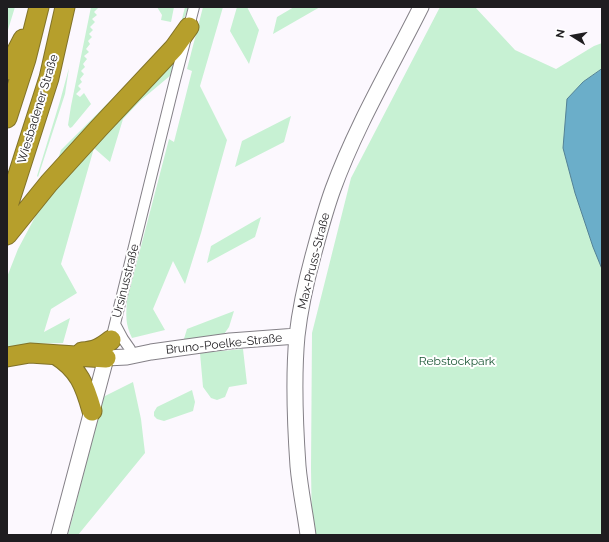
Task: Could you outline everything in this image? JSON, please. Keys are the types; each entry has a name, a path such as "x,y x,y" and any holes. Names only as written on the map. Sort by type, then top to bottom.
{"highway":[{"path":"7,70 38,7"},
{"path":"7,118 26,59 38,7"},
{"name":"Wiesbadener Straße","path":"7,209 49,78 65,7"},
{"path":"7,235 49,183 174,48 189,27"},
{"path":"7,357 30,353 49,354 111,341"},
{"path":"49,354 64,360 73,368 84,387 92,411"}],"main road":[{"name":"Max-Pruss-Straße","path":"308,535 298,460 296,417 298,336 305,289 319,234 333,189 352,143 421,7"},
{"name":"Bruno-Poelke-Straße","path":"111,341 127,357 151,352 230,341 298,336"},
{"name":"Bruno-Poelke-Straße","path":"111,341 116,350 130,349 151,352"},
{"name":"Ursinusstraße","path":"60,535 111,341"}],"street":[{"name":"Ursinusstraße","path":"111,341 194,7"},
{"path":"111,341 123,339 130,349"}],"green space":[{"path":"7,7 15,7 7,33"},
{"path":"91,7 99,7 94,12 97,15 92,19 95,22 90,27 93,30 89,34 92,37 88,41 90,44 86,49 89,52 84,56 87,59 83,64 85,67 81,71 84,74 80,79 82,82 78,86 81,89 76,94 80,97 84,93 91,104 70,128 68,125 71,106"},
{"path":"157,7 174,7 171,22 161,20 162,15"},
{"path":"185,7 189,7 178,32 58,159 61,150 127,84 176,32 182,19"},
{"path":"203,7 223,7 200,86 227,140 185,284 173,261 153,309 165,330 132,338 127,324 127,300 169,139 174,142 192,71 187,69"},
{"path":"237,7 247,7 259,30 249,64 230,31"},
{"path":"294,7 320,7 273,34 277,17"},
{"name":"Rebstockpark","path":"440,7 475,7 515,50 556,69 594,46 602,43 602,535 312,535 312,333 351,178"},
{"path":"177,52 171,75 140,101 123,119 110,162 94,148 61,264 77,293 51,309 44,332 70,318 63,343 28,344 7,348 7,277 18,249 42,204"},
{"path":"69,68 65,94 38,177 37,176"},
{"path":"291,116 284,142 235,167 242,141"},
{"path":"261,217 255,237 207,263 211,246"},
{"path":"234,311 229,327 222,337 183,342 187,329"},
{"path":"243,349 247,384 229,387 225,397 217,400 211,398 203,387 200,353"},
{"path":"133,382 141,419 145,453 78,535 68,535 103,397"},
{"path":"192,390 195,402 193,411 164,421 157,419 154,416 154,412 157,407"}],"water":[{"path":"602,69 602,269 575,193 563,148 567,99 583,82"}]}
